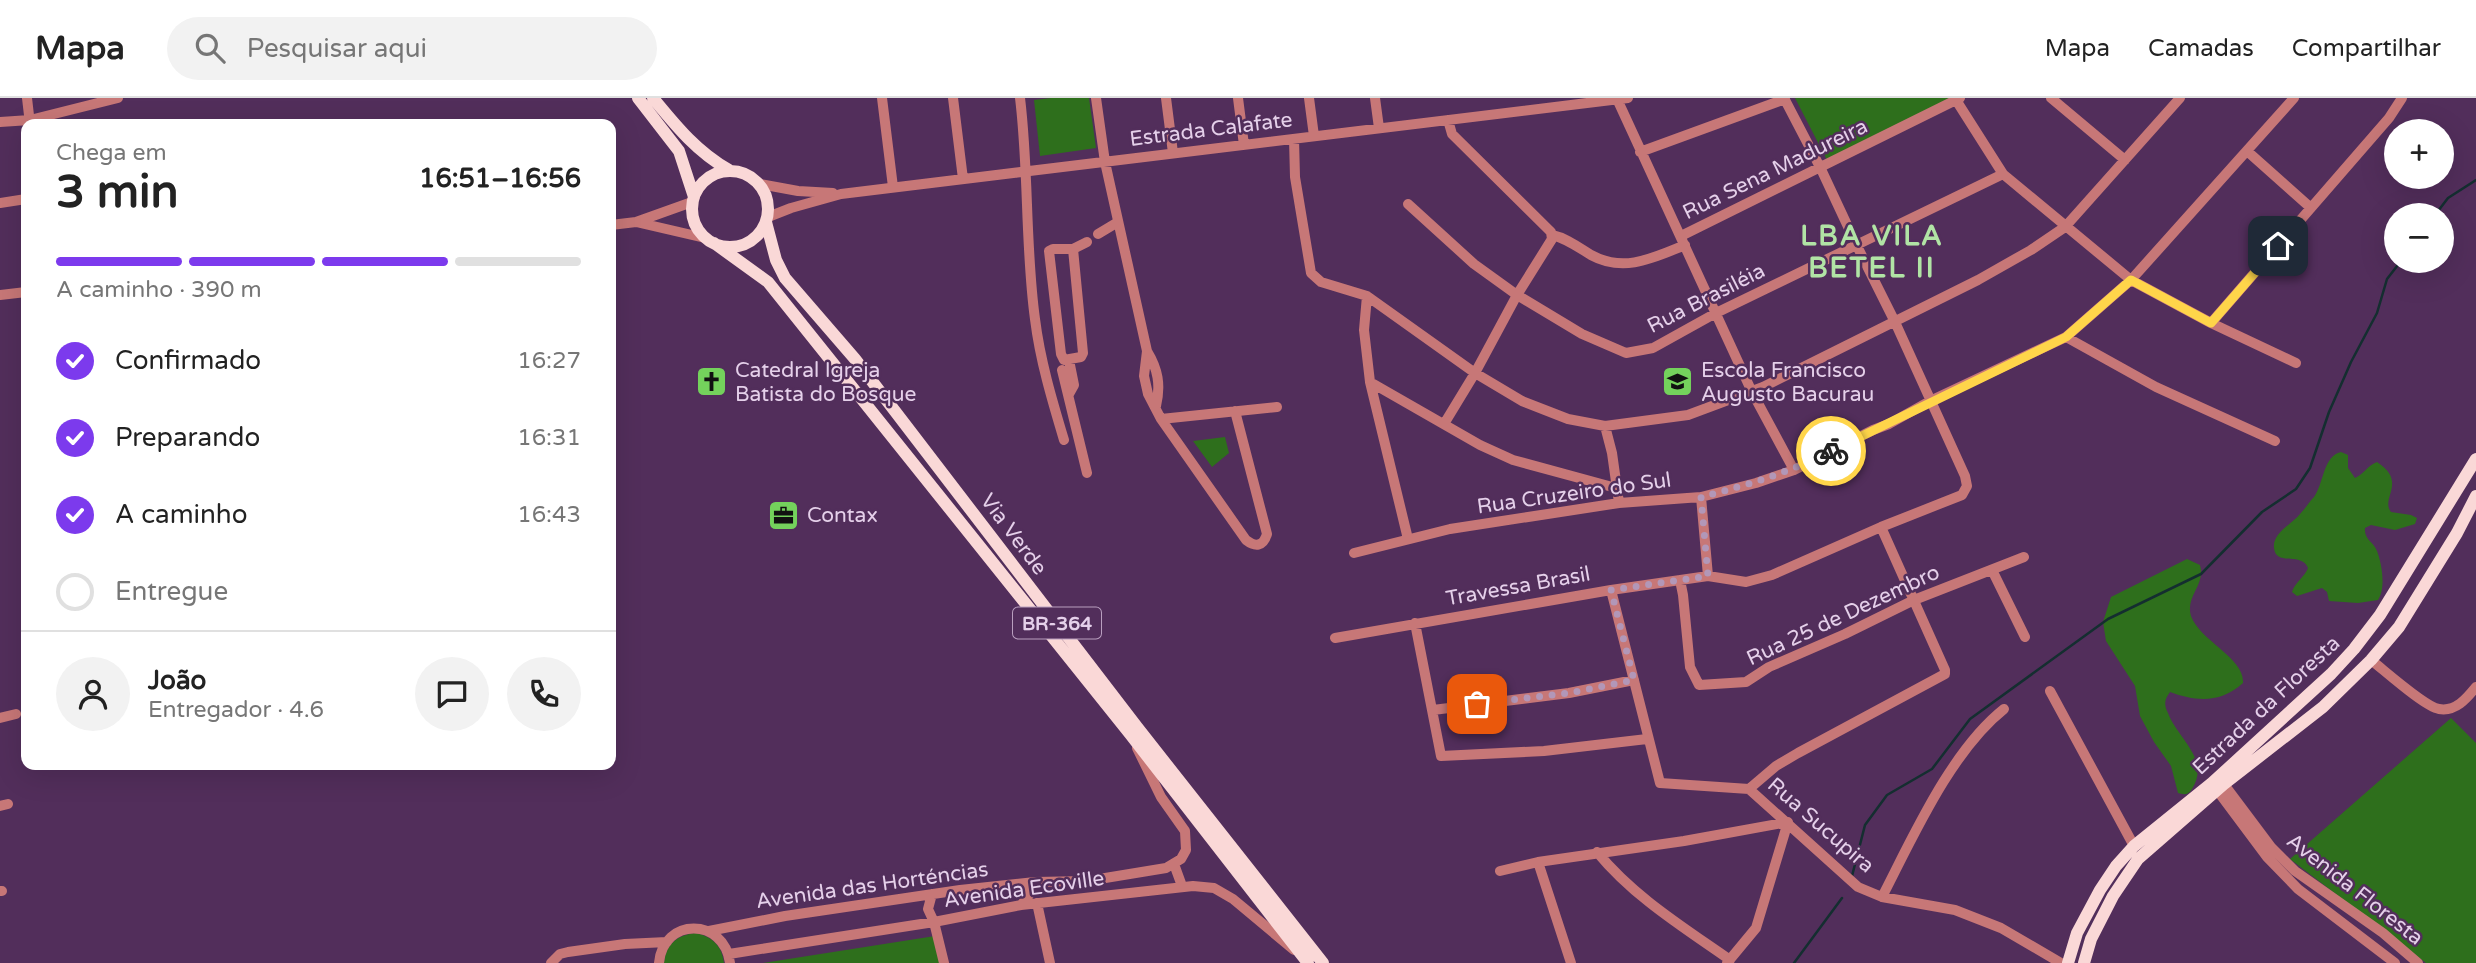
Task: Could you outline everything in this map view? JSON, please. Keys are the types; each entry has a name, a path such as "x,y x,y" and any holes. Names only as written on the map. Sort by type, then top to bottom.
{"main road":[{"path":"638,98 699,150 729,170 751,176 760,184"},
{"path":"653,98 670,128 683,161 693,200 694,222 710,240 726,247 739,246 760,233 767,220"},
{"path":"693,200 707,178 729,170"},
{"name":"BR-364","path":"760,184 769,205 767,220"},
{"name":"Via Verde","path":"767,220 776,260 785,278 863,370 1136,727 1323,963"},
{"name":"Via Verde","path":"710,240 768,282 1130,734 1305,960"},
{"name":"Estrada da Floresta","path":"2084,963 2097,928 2126,875 2150,847 2218,784 2354,649 2380,615 2476,459"},
{"name":"Estrada da Floresta","path":"2068,963 2077,933 2100,890 2134,846 2323,707 2371,660 2399,627 2476,496"},
{"path":"2404,577 2409,587 2423,588"},
{"path":"2380,615 2393,614 2399,627"}],"street":[{"path":"27,98 30,119"},
{"path":"41,119 118,98"},
{"path":"882,98 893,187"},
{"path":"953,98 963,179"},
{"path":"1020,98 1035,320 1046,379 1063,440"},
{"path":"1096,98 1105,162 1147,351 1144,376 1148,394 1161,419 1246,540 1253,545 1260,545 1267,534 1235,411"},
{"path":"1166,98 1172,153"},
{"path":"1238,98 1244,145"},
{"path":"1309,98 1314,136"},
{"path":"1375,98 1379,128"},
{"path":"1517,98 1518,111"},
{"name":"Estrada Calafate","path":"767,220 791,208 841,194 1448,120 1590,100 1628,98"},
{"path":"2051,98 2125,160"},
{"path":"1294,139 1295,177 1311,273 1321,282 1367,296 1475,373 1522,401 1567,419 1605,426 1688,415 1752,391 1895,322 2017,258 2065,227 2180,98"},
{"name":"Rua Cruzeiro do Sul","path":"1354,553 1450,529 1619,503 1701,497 1756,484 1794,470 1930,401 2066,337 2131,280 2294,98"},
{"path":"2211,323 2389,118 2402,98"},
{"path":"1617,99 1752,391 1794,470"},
{"path":"1640,152 1785,99 1895,322 1930,401"},
{"path":"1958,99 2003,174 2131,280 2211,323 2296,363"},
{"name":"Rua Sena Madureira","path":"1448,120 1452,134 1552,235 1566,240 1599,260 1618,264 1643,262 1958,99"},
{"path":"0,122 21,122"},
{"path":"2247,151 2311,208"},
{"name":"Rua Brasiléia","path":"1408,204 1474,264 1517,295 1582,334 1626,353 1653,348 1716,313 2003,174"},
{"name":"Estrada Calafate","path":"760,184 798,191 841,194"},
{"path":"0,203 21,200"},
{"path":"616,224 636,222 693,200"},
{"path":"636,222 710,240"},
{"path":"1098,234 1118,222"},
{"path":"1444,424 1517,295 1548,249 1552,235"},
{"path":"1073,249 1083,354 1064,360 1061,354 1049,251 1073,249 1087,242"},
{"path":"0,295 21,293"},
{"path":"1367,296 1364,330 1370,382 1408,539"},
{"path":"2066,337 2156,387 2275,441"},
{"path":"1069,360 1074,385 1069,394"},
{"path":"1062,370 1087,473"},
{"path":"1370,382 1480,445 1513,460 1616,488"},
{"name":"Travessa Brasil","path":"1335,638 1680,580 1708,576 1746,582 1772,575 1962,495 1967,486 1965,476 1930,401"},
{"path":"1161,419 1277,407"},
{"path":"1605,426 1619,503"},
{"path":"1701,497 1708,576"},
{"path":"1611,590 1660,783 1749,789 1776,766 1941,677 1945,670 1881,527"},
{"name":"Rua 25 de Dezembro","path":"1680,580 1684,596 1690,667 1699,685 1746,682 1769,667 1914,600 2024,556"},
{"path":"1992,570 2025,637"},
{"path":"1416,623 1441,756 1544,751 1647,738"},
{"path":"2371,660 2439,709 2455,707 2476,687"},
{"path":"1433,710 1569,693 1634,680"},
{"path":"2050,691 2134,846"},
{"path":"1882,897 1926,810 1984,725 2004,709"},
{"path":"0,718 16,714"},
{"name":"Via Verde","path":"1130,734 1161,797 1185,831 1186,850 1174,864"},
{"name":"Avenida Floresta","path":"2218,784 2266,857 2298,889 2395,963"},
{"name":"Avenida Floresta","path":"2218,784 2295,871 2383,933 2418,963"},
{"name":"Rua Sucupira","path":"1749,789 1858,887 1882,897 1955,911 2001,928 2061,963"},
{"path":"1500,871 1538,862 1597,852 1684,841 1788,822 1756,928 1729,961 1639,895 1616,876 1597,852"},
{"path":"1538,862 1571,963"},
{"path":"1174,864 1182,886"},
{"name":"Avenida das Horténcias","path":"667,942 686,929 709,931 932,894 1026,883 1087,881 1158,870 1174,864"},
{"path":"1125,875 1124,886 1128,894"},
{"path":"1021,905 1030,895 1026,883"},
{"name":"Avenida Ecoville","path":"730,958 1021,905 1182,886 1214,888 1224,893 1305,960"},
{"path":"932,894 928,909 944,963"},
{"path":"1037,903 1050,963"},
{"path":"709,931 718,936 730,958"},
{"path":"552,961 568,952 625,944 667,942"},
{"path":"659,963 667,942"}],"green space":[{"path":"1089,98 1096,148 1040,156 1034,100"},
{"path":"1795,98 1960,98 1828,162"},
{"path":"1225,437 1229,453 1212,467 1193,441"},
{"path":"2341,452 2348,455 2348,468 2355,478 2377,462 2386,469 2392,483 2389,501 2391,512 2417,518 2415,524 2395,530 2371,525 2365,528 2366,535 2377,551 2382,569 2383,583 2378,600 2358,603 2329,601 2327,592 2322,588 2297,596 2292,592 2308,568 2300,560 2279,557 2274,548 2279,533 2297,518 2314,497 2327,464"},
{"path":"2187,559 2200,565 2201,572 2191,602 2191,616 2203,634 2237,666 2243,683 2235,690 2208,699 2190,698 2170,692 2165,702 2167,710 2198,768 2192,789 2184,794 2178,793 2171,766 2140,716 2135,686 2106,641 2103,622 2111,597"},
{"path":"2451,718 2476,743 2476,963 2426,963 2290,859"},
{"path":"696,933 716,943 724,963 664,963 667,951 678,938"},
{"path":"935,936 941,963 763,963"}],"waterway":[{"path":"2444,203 2476,180"},
{"path":"1852,876 1865,825 1887,795 1932,769 1970,719 2108,619 2201,574 2262,512 2296,489 2310,468 2329,412 2377,313 2387,279 2392,273"},
{"path":"1794,963 1842,898"}],"way so far":[{"path":"1477,704 1569,693 1634,680 1611,590 1708,576 1701,497 1756,484 1794,470 1831,451"}],"place":[{"name":"Catedral Igreja Batista do Bosque","path":"712,382"},
{"name":"Escola Francisco Augusto Bacurau","path":"1678,382"},
{"name":"Contax","path":"784,515"}],"district":[{"name":"LBA VILA BETEL II","path":"1872,251"}],"route":[{"path":"1831,451 2066,337 2131,280 2211,323 2278,246"}]}
